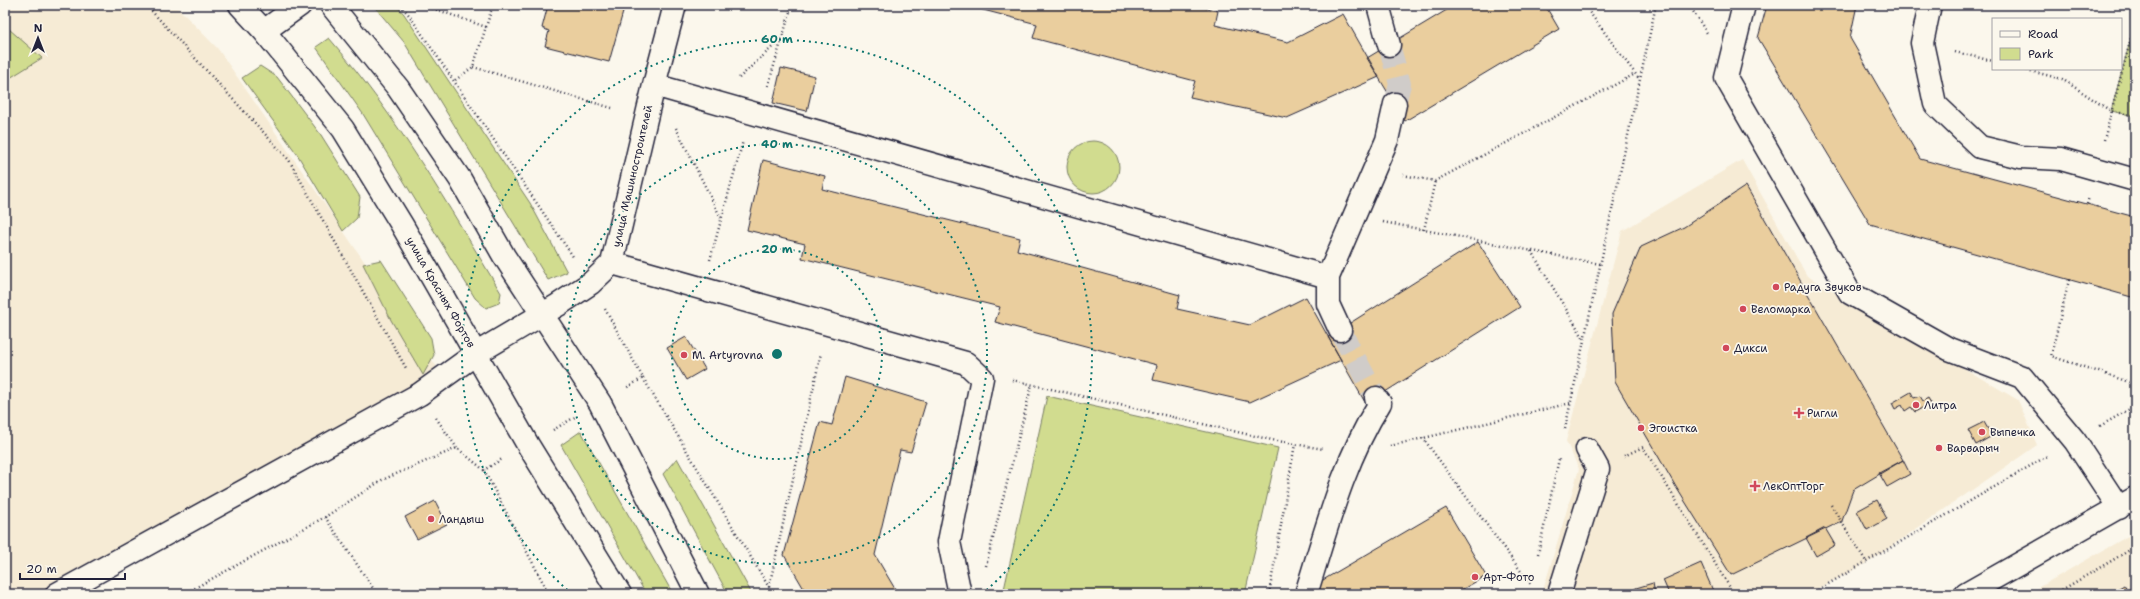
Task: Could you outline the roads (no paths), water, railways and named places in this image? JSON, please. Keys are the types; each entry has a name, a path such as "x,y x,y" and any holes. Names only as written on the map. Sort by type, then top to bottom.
{"street":[{"name":"улица Красных Фортов","path":"240,5 264,31 343,129 402,225 528,445 620,594"},
{"path":"264,31 300,5"},
{"path":"331,5 407,101 460,179 504,256 541,315 600,403 698,594"},
{"name":"улица Машиностроителей","path":"57,594 420,394 476,353 541,315 591,283 612,263 654,85 675,5"},
{"path":"1378,5 1389,45"},
{"path":"1744,5 1726,78 1850,293 1949,349 2022,377 2127,503 1966,594"},
{"path":"1930,5 1922,44 1935,104 1980,147 2021,157 2061,159 2135,180"},
{"path":"654,85 1328,277"},
{"path":"1340,330 1328,304 1328,277 1387,140 1396,104"},
{"path":"612,263 966,363 982,378 949,542 960,594"},
{"path":"1306,594 1353,455 1365,426 1380,402 1376,398"},
{"path":"1559,594 1598,469 1587,449"}],"tunnel":[{"path":"1389,45 1400,84 1395,104"},
{"path":"1340,330 1376,398"}],"place":[{"name":"Радуга Звуков","path":"1776,287"},
{"name":"Веломарка","path":"1743,309"},
{"name":"Дикси","path":"1726,348"},
{"name":"M. Artyrovna","path":"684,355"},
{"name":"Литра","path":"1916,405"},
{"name":"Ригли","path":"1799,413"},
{"name":"Эгоистка","path":"1641,428"},
{"name":"Выпечка","path":"1982,432"},
{"name":"Варварыч","path":"1939,448"},
{"name":"ЛекОптТорг","path":"1755,486"},
{"name":"Ландыш","path":"431,519"},
{"name":"Арт-Фото","path":"1475,577"}]}
